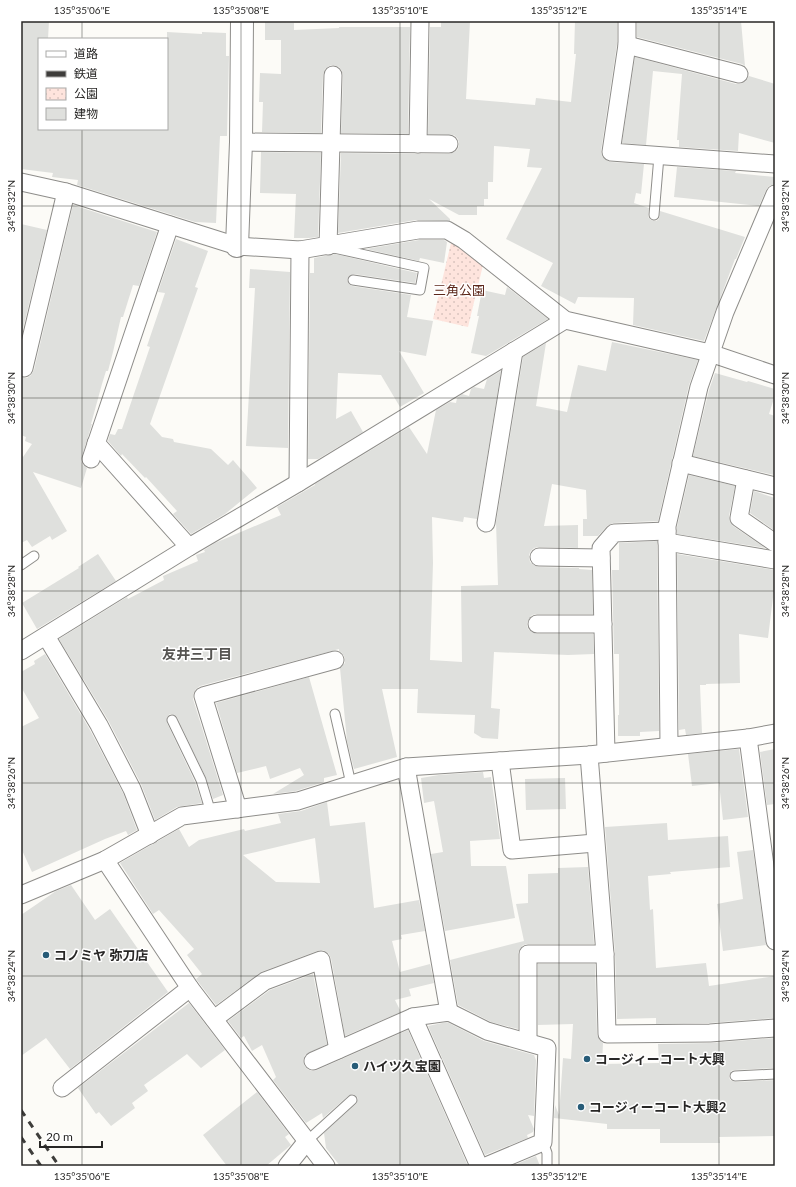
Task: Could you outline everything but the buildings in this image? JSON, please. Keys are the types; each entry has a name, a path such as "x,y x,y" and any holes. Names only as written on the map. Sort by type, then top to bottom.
{"street":[{"path":"237,246 241,142 242,21"},
{"path":"418,144 420,21"},
{"path":"627,21 627,45 611,152 775,164"},
{"path":"627,45 739,74"},
{"path":"328,246 333,75"},
{"path":"241,142 449,144"},
{"path":"21,182 66,192 237,246 300,250 418,230 447,230 464,240 566,320 710,353 775,375"},
{"path":"21,367 24,368 66,192"},
{"path":"670,746 667,526 699,387 710,353 725,312 775,194"},
{"path":"170,225 93,451 189,548"},
{"path":"298,483 300,250"},
{"path":"21,651 566,320"},
{"path":"486,523 514,351"},
{"path":"682,463 775,486"},
{"path":"746,479 739,518 775,543"},
{"path":"606,753 601,548 614,533 668,537 775,560"},
{"path":"539,557 601,558"},
{"path":"536,624 603,624"},
{"path":"46,636 102,732 132,789 150,835"},
{"path":"238,809 203,696 335,660"},
{"path":"22,891 105,860 182,816 298,800 406,767 589,755 775,734"},
{"path":"748,738 775,941"},
{"path":"589,755 605,954 607,1034 710,1033 775,1028"},
{"path":"500,761 512,850 595,843"},
{"path":"406,767 449,1012"},
{"path":"105,860 190,988 326,1166"},
{"path":"528,1042 528,954 605,954"},
{"path":"214,1019 265,981 321,960 338,1050"},
{"path":"62,1088 190,988"},
{"path":"313,1061 413,1017 449,1012 487,1031 547,1048 543,1142 486,1166"},
{"path":"413,1017 479,1166"},
{"path":"287,1166 307,1141"}],"lane":[{"path":"654,215 659,156"},
{"path":"328,246 424,268 420,290 353,280"},
{"path":"21,564 34,556"},
{"path":"335,714 351,784"},
{"path":"172,720 200,780 211,813"},
{"path":"735,1076 775,1074"},
{"path":"307,1141 352,1100"},
{"path":"543,1142 547,1153 547,1166"}],"green space":[{"name":"三角公園","path":"451,243 484,261 468,327 433,319"}],"railway":[{"path":"21,1110 59,1166"},
{"path":"21,1137 41,1166"}],"place":[{"name":"コノミヤ 弥刀店","path":"46,955"},
{"name":"コージィーコート大興","path":"587,1059"},
{"name":"ハイツ久宝園","path":"355,1066"},
{"name":"コージィーコート大興2","path":"581,1107"}],"district":[{"name":"友井三丁目","path":"197,653"}]}
